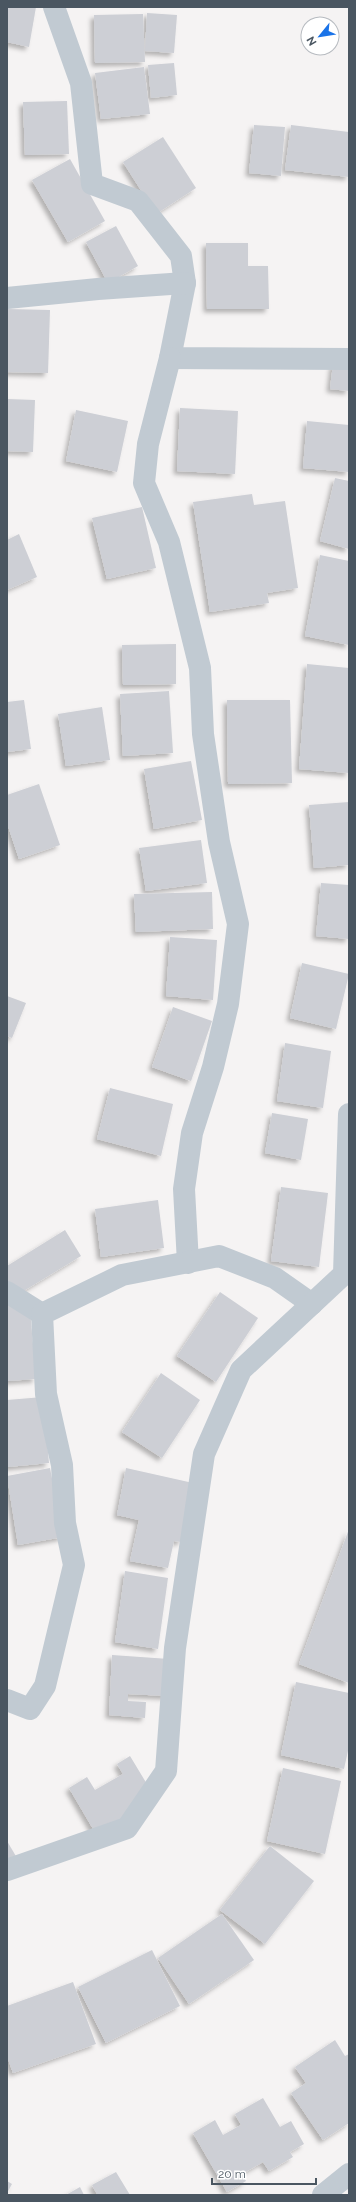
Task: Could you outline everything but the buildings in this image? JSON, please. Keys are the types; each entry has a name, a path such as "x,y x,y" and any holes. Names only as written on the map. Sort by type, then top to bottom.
{"street":[{"path":"54,7 81,83 92,184 138,201 181,256 185,283 170,358 148,444 144,483 169,542 200,668 203,734 215,819 238,924 228,1004 213,1067 192,1133 184,1189 188,1262"},
{"path":"7,298 98,289 185,283"},
{"path":"170,358 349,359"},
{"path":"7,1870 127,1828 166,1771 174,1648 204,1454 241,1370 344,1274 349,1114"},
{"path":"42,1314 122,1275 219,1256 275,1278 312,1304"},
{"path":"7,1292 42,1314"},
{"path":"7,1700 30,1709 45,1686 74,1565 65,1522 62,1465 46,1394 42,1314"},
{"path":"323,2195 349,2174"}]}
